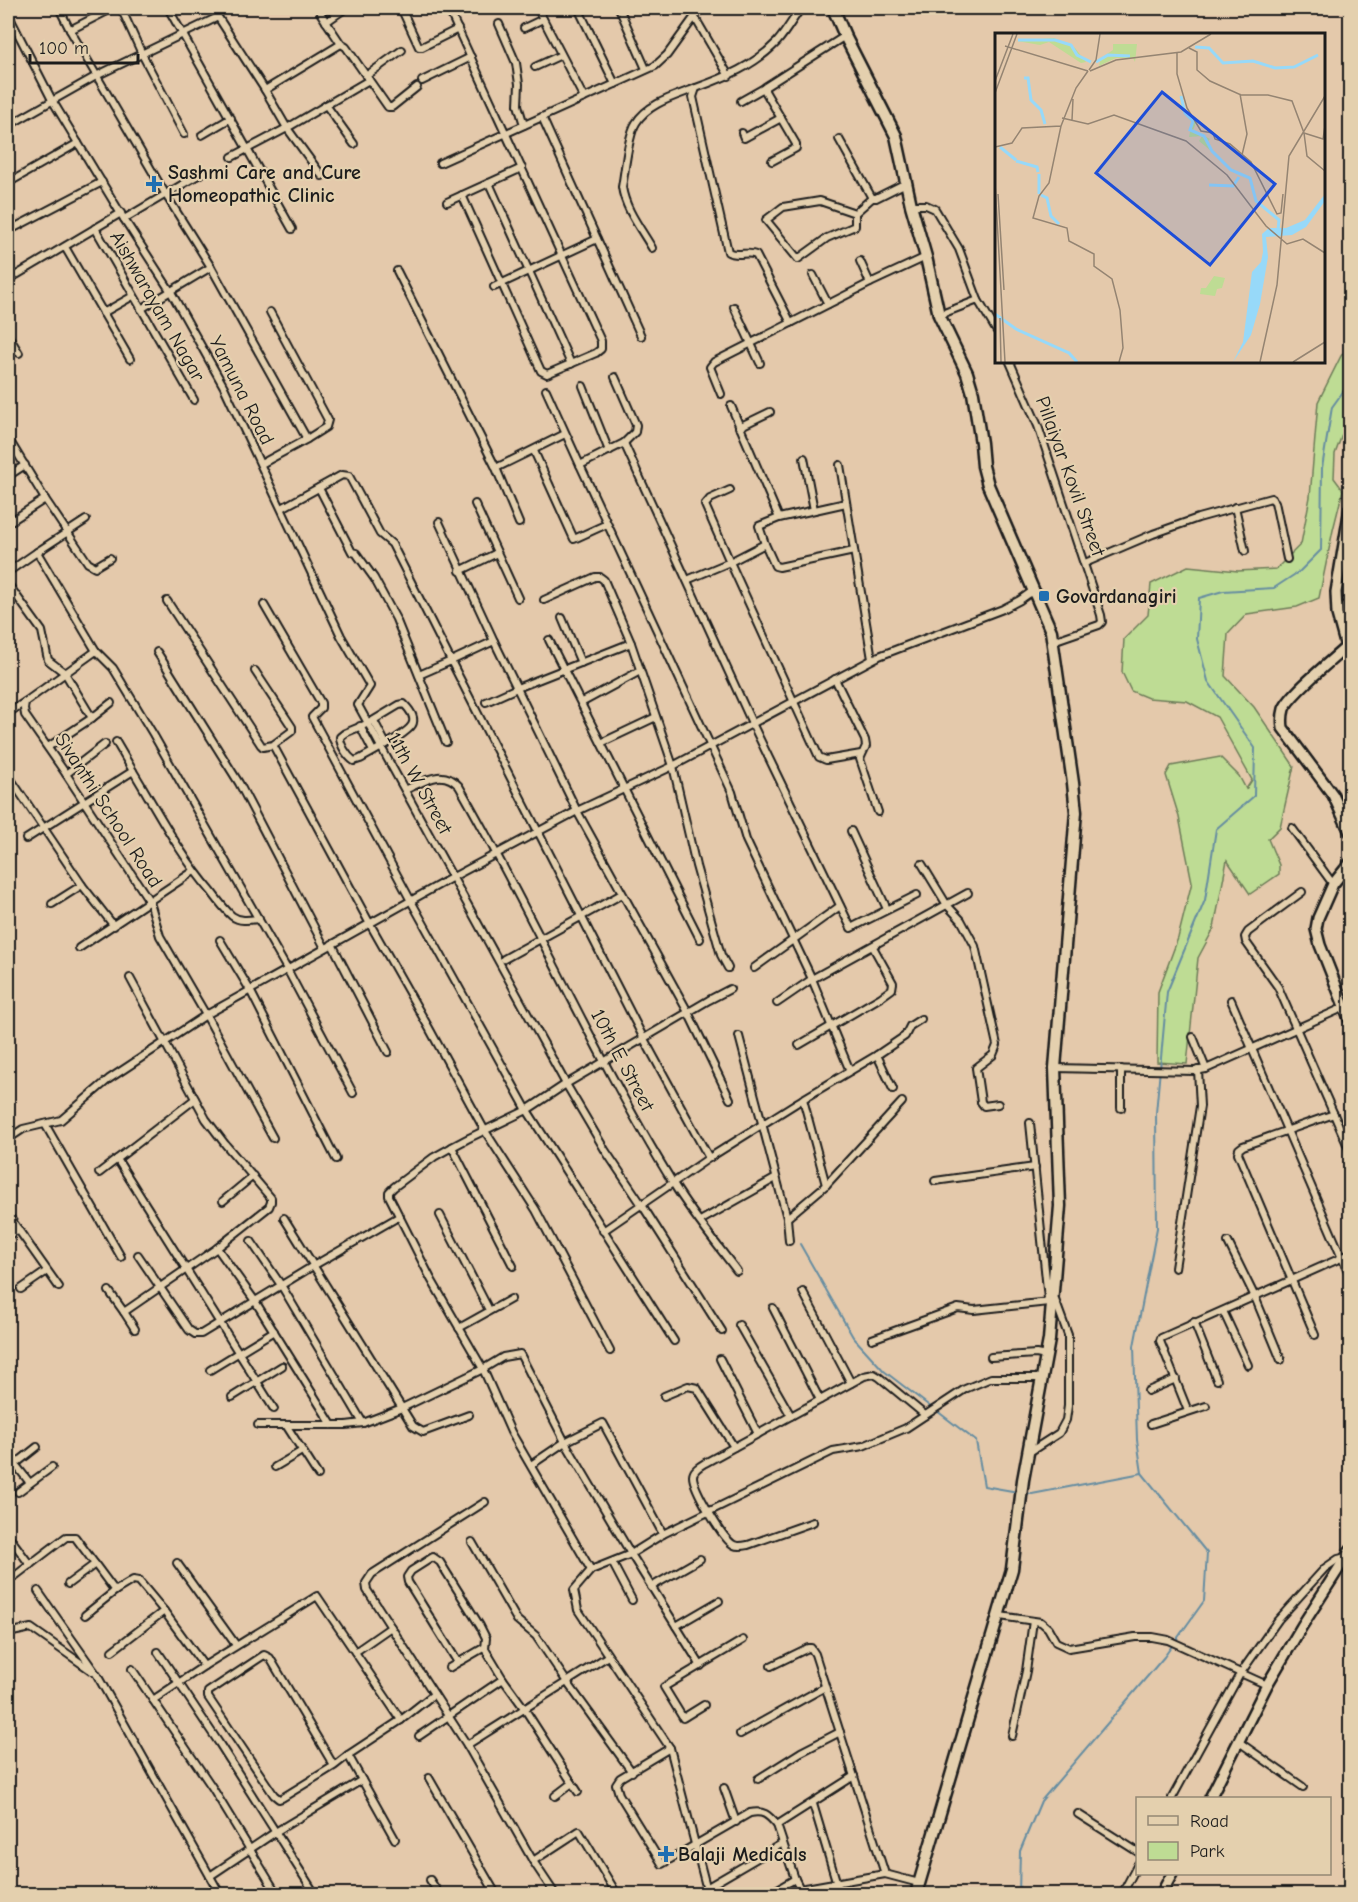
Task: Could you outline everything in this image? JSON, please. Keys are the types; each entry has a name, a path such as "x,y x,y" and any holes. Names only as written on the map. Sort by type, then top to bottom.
{"main road":[{"path":"833,8 896,136 939,315 967,373 973,393 983,466 988,485 1051,631 1076,812 1055,1068 1060,1206 1046,1356 1023,1480 1012,1569 1000,1616 916,1894"}],"street":[{"path":"60,8 70,30 166,195 211,267 307,440"},
{"path":"70,30 113,8"},
{"path":"121,8 184,134"},
{"path":"168,8 292,229"},
{"path":"214,8 286,128 322,176"},
{"path":"326,22 346,8"},
{"path":"401,8 419,47 458,29"},
{"path":"448,8 601,345 596,353 547,374 541,371 462,195"},
{"path":"578,8 615,84"},
{"path":"619,8 646,69"},
{"path":"440,163 655,66 667,55 701,8"},
{"path":"652,248 623,196 622,187 634,124 643,113 661,103 748,66 783,34 801,8"},
{"name":"Yamuna Road","path":"8,14 52,100 171,292 224,387 341,636 370,686 358,705"},
{"path":"321,14 386,105 390,108 417,87"},
{"path":"524,28 541,16 584,98"},
{"path":"694,16 729,76"},
{"path":"8,113 10,125 98,75 218,17"},
{"path":"499,24 516,63 519,84 518,105 524,125"},
{"path":"741,101 845,36"},
{"path":"265,90 341,44"},
{"path":"232,157 327,105 368,78 402,50"},
{"path":"535,67 561,55"},
{"path":"422,81 471,57"},
{"path":"696,88 693,97 728,252 733,255 752,253 756,255 791,323"},
{"path":"764,88 796,144 796,148 772,161"},
{"path":"327,105 354,144"},
{"path":"542,117 641,336"},
{"path":"202,135 231,118"},
{"path":"742,133 744,138 781,118"},
{"path":"839,139 872,198"},
{"path":"8,183 78,143"},
{"path":"447,202 522,168"},
{"path":"8,280 95,228 166,195 200,174"},
{"path":"8,231 102,182"},
{"path":"489,183 571,364"},
{"path":"855,213 820,201 783,207 765,220 798,259 827,238 855,226 855,213 872,198 906,183"},
{"path":"911,205 926,205 935,209 959,249 978,300 995,328"},
{"name":"Aishwarayam Nagar","path":"95,228 194,400"},
{"path":"494,287 597,239"},
{"path":"65,247 130,359"},
{"path":"722,394 710,367 714,362 926,257"},
{"path":"860,261 870,283"},
{"path":"141,309 211,267"},
{"path":"397,271 496,468 519,523"},
{"path":"813,275 828,304"},
{"path":"103,313 133,296"},
{"path":"939,315 978,300"},
{"path":"734,307 760,363"},
{"path":"261,464 307,440 326,427 328,420 270,312"},
{"path":"8,335 19,353"},
{"name":"Pillaiyar Kovil Street","path":"1010,363 1038,426 1085,563 1102,622 1093,628 1053,641"},
{"path":"580,465 624,443 636,432 636,425 615,377"},
{"path":"583,386 609,451"},
{"path":"546,390 732,792 746,840 812,979 850,1071"},
{"path":"731,406 779,518"},
{"path":"739,427 770,412"},
{"path":"496,468 565,434"},
{"path":"8,438 88,563 95,567 110,558"},
{"path":"624,443 752,723 851,927 917,895"},
{"path":"534,451 574,539 608,524"},
{"path":"804,458 814,510"},
{"path":"8,476 25,465"},
{"path":"840,465 872,659"},
{"path":"282,508 342,475 349,476 372,522 380,534 392,544 580,916 644,1039 710,1158"},
{"path":"319,488 352,552 356,553 374,578 396,619 446,742"},
{"path":"730,490 705,505 822,759 861,754"},
{"path":"1085,563 1153,534 1267,498 1273,499 1287,559"},
{"path":"8,523 45,499"},
{"path":"846,502 779,518 759,526 775,566 854,551"},
{"path":"475,504 518,598"},
{"path":"1235,507 1245,551"},
{"path":"1350,508 1336,592 1336,614 1348,649 1293,696 1285,706 1282,717 1283,728 1333,795 1350,832"},
{"path":"8,572 87,520"},
{"path":"439,522 460,571 577,811 688,1012 730,1099"},
{"path":"687,580 765,544"},
{"path":"37,552 96,651 113,668 153,734 287,969 353,1093"},
{"path":"460,571 497,553"},
{"path":"544,600 595,577 604,580 631,643 673,766 696,866 721,955 728,968"},
{"path":"8,584 42,631 48,660 65,673 92,718"},
{"path":"8,1139 23,1129 61,1120 109,1079 206,1015 537,832 673,766 872,659 1003,609 1034,590"},
{"path":"166,601 261,745 268,747 292,731 255,671"},
{"path":"264,605 321,703 321,708 312,717 527,1110 674,1341"},
{"path":"562,618 581,663"},
{"path":"549,640 700,939"},
{"path":"419,675 494,641"},
{"path":"486,702 631,643"},
{"path":"8,713 96,651"},
{"path":"157,652 239,783 325,948"},
{"path":"581,702 640,671"},
{"path":"835,679 865,740 866,746 861,754 862,766 878,812"},
{"name":"Sivanthi School Road","path":"25,702 25,715 150,902 160,936 273,1138"},
{"path":"48,747 111,703"},
{"path":"404,704 410,709 413,720 412,725 401,735 354,761 349,758 340,737 371,722 404,704"},
{"name":"11th W Street","path":"358,705 371,722 405,790 566,1084 605,1150 722,1331"},
{"path":"602,743 656,717"},
{"path":"360,726 374,751"},
{"path":"116,742 194,871 232,916 244,921 259,919"},
{"path":"66,774 105,744"},
{"path":"273,745 485,1131 536,1210 610,1351"},
{"path":"26,839 133,771"},
{"path":"8,775 82,885 114,926"},
{"name":"10th E Street","path":"405,790 438,776 453,779 462,791 620,1092 674,1184 737,1271"},
{"path":"1293,828 1333,884"},
{"path":"851,831 887,909"},
{"path":"1350,863 1333,884 1318,918 1316,929 1350,1021"},
{"path":"922,864 947,904 961,920 977,953 997,1045 993,1055 976,1068 982,1104 984,1106 998,1104"},
{"path":"79,948 194,871"},
{"path":"52,904 82,885"},
{"path":"1302,892 1248,932 1245,937 1246,942 1278,987 1350,1151"},
{"path":"777,1003 812,979 968,893"},
{"path":"504,959 622,894"},
{"path":"754,968 840,906"},
{"path":"220,940 250,990 336,1159"},
{"path":"332,944 388,1052"},
{"path":"799,1045 892,989 893,983 873,946"},
{"path":"124,1312 217,1248 269,1207 271,1202 271,1198 206,1119 130,978"},
{"path":"591,1570 511,1432 483,1369 430,1279 389,1192 434,1157 527,1110 566,1084 730,989"},
{"path":"1231,1000 1350,1275"},
{"path":"1055,1068 1196,1071 1206,1069 1345,1007"},
{"path":"603,1231 710,1158 877,1055 905,1036 910,1026 921,1019"},
{"path":"739,1036 787,1218 789,1241"},
{"path":"1193,1037 1206,1069"},
{"path":"877,1055 893,1089"},
{"path":"1121,1069 1121,1108"},
{"path":"1175,1268 1200,1106 1196,1071"},
{"path":"99,1173 195,1099"},
{"path":"803,1099 826,1185"},
{"path":"787,1218 826,1185 902,1102"},
{"path":"1315,1335 1238,1153 1243,1146 1334,1114"},
{"path":"45,1124 121,1257"},
{"path":"1028,1453 1059,1433 1066,1420 1068,1406 1068,1335 1051,1300 1030,1124"},
{"path":"452,1148 513,1266"},
{"path":"117,1159 273,1409"},
{"path":"935,1181 1035,1167"},
{"path":"223,1201 253,1176"},
{"path":"700,1221 776,1178"},
{"path":"8,1215 58,1287"},
{"path":"440,1215 489,1310"},
{"path":"138,1255 189,1330 195,1334 203,1333 400,1216"},
{"path":"284,1218 413,1426 423,1432 469,1415"},
{"path":"8,1236 18,1229"},
{"path":"251,1241 281,1286 363,1423"},
{"path":"1228,1242 1255,1297 1281,1360"},
{"path":"217,1248 274,1330 332,1425"},
{"path":"1188,1411 1160,1339 1350,1254"},
{"path":"21,1289 47,1271"},
{"path":"109,1291 135,1329"},
{"path":"803,1292 851,1383"},
{"path":"459,1328 510,1299"},
{"path":"872,1339 958,1308 974,1310 1051,1300"},
{"path":"773,1308 820,1400"},
{"path":"1223,1311 1248,1365"},
{"path":"1194,1322 1217,1380"},
{"path":"739,1324 790,1416"},
{"path":"210,1370 274,1330"},
{"path":"258,1425 363,1423 402,1408 503,1357 520,1354 565,1442 630,1554 701,1666"},
{"path":"991,1357 1036,1354 1046,1356"},
{"path":"720,1359 758,1434"},
{"path":"232,1397 282,1366"},
{"path":"813,1522 741,1547 732,1545 723,1536 708,1512 692,1478 694,1471 705,1462 864,1376 874,1374 928,1413"},
{"path":"783,1843 707,1891 670,1748 578,1610 574,1590 591,1570 630,1554 663,1534 832,1451 863,1446 906,1428 965,1389 991,1378 1042,1378"},
{"path":"1149,1391 1176,1379"},
{"path":"664,1396 688,1386 697,1388 734,1447"},
{"path":"1151,1424 1206,1406"},
{"path":"531,1465 565,1442 603,1423 663,1534"},
{"path":"286,1425 318,1475"},
{"path":"8,1470 38,1447"},
{"path":"275,1467 302,1451"},
{"path":"15,1464 30,1483"},
{"path":"18,1492 52,1467"},
{"path":"485,1502 372,1574 366,1583 391,1627 467,1745 533,1861 555,1894"},
{"path":"8,1534 30,1565"},
{"path":"15,1576 66,1537 71,1536 79,1542 115,1591"},
{"path":"472,1542 517,1620 536,1636 632,1772"},
{"path":"1173,1797 1240,1674 1278,1620 1307,1586 1331,1563 1349,1554"},
{"path":"1211,1797 1267,1686 1302,1626 1349,1554"},
{"path":"459,1662 454,1658 407,1580 411,1571 433,1557 440,1562 480,1626 486,1638 487,1653 503,1679 578,1792"},
{"path":"651,1587 700,1559"},
{"path":"612,1562 632,1600"},
{"path":"177,1563 236,1645"},
{"path":"68,1584 95,1564"},
{"path":"85,1614 133,1580 139,1581 204,1666"},
{"path":"38,1591 98,1675 220,1894"},
{"path":"153,1700 236,1645 317,1596 401,1720"},
{"path":"676,1626 719,1601"},
{"path":"112,1652 164,1611"},
{"path":"1000,1616 1041,1622 1056,1642 1069,1648 1135,1637 1152,1637 1168,1641 1267,1686"},
{"path":"1012,1736 1026,1671 1033,1621"},
{"path":"356,1652 391,1627"},
{"path":"8,1633 31,1628 98,1675"},
{"path":"704,1705 683,1718 664,1687 743,1640"},
{"path":"449,1668 485,1647"},
{"path":"771,1666 811,1648 885,1874"},
{"path":"158,1652 315,1894"},
{"path":"334,1766 270,1658 264,1655 208,1692 208,1697 276,1797 282,1798 334,1766 401,1720 434,1694"},
{"path":"467,1745 608,1656"},
{"path":"132,1669 212,1787 277,1894"},
{"path":"419,1736 503,1679"},
{"path":"740,1734 825,1687"},
{"path":"758,1779 801,1752 840,1732"},
{"path":"1239,1742 1303,1787"},
{"path":"670,1748 620,1778 616,1784 619,1794 662,1864 750,1813 762,1811 768,1814 777,1825 801,1892 885,1874 919,1883"},
{"path":"348,1755 395,1839"},
{"path":"777,1825 854,1776"},
{"path":"429,1778 496,1894"},
{"path":"210,1876 362,1780"},
{"path":"555,1796 572,1784"},
{"path":"724,1788 735,1822"},
{"path":"813,1804 840,1894"},
{"path":"1078,1814 1136,1851"},
{"path":"533,1861 579,1831 617,1894"},
{"path":"1122,1894 1136,1866"},
{"path":"1161,1894 1171,1875"},
{"path":"430,1880 439,1894"},
{"path":"769,1894 795,1880"}],"green space":[{"path":"1350,345 1350,413 1335,454 1334,478 1343,490 1319,598 1297,607 1247,614 1228,634 1225,676 1254,707 1294,766 1280,827 1268,839 1279,865 1279,874 1250,894 1227,860 1214,928 1198,958 1187,1064 1157,1062 1158,992 1178,938 1192,882 1179,817 1166,775 1171,766 1220,757 1239,776 1246,789 1252,780 1217,717 1187,701 1148,698 1131,691 1122,672 1124,639 1148,615 1151,584 1188,566 1238,571 1276,569 1301,544 1310,497 1318,402 1341,356"}],"waterway":[{"path":"1019,1894 1020,1851 1041,1801 1164,1657 1204,1601 1207,1553 1142,1473 1137,1440 1134,1346 1157,1228 1156,1113 1167,992 1205,900 1216,829 1254,796 1255,748 1208,681 1197,639 1199,598 1223,591 1274,588 1300,571 1321,550 1322,468 1332,407 1350,382"},
{"path":"800,1244 853,1337 884,1371 932,1408"},
{"path":"937,1411 976,1441 984,1486 1018,1492"},
{"path":"1024,1493 1032,1494 1142,1473"}],"place":[{"name":"Sashmi Care and Cure Homeopathic Clinic","path":"154,184"},
{"name":"Govardanagiri","path":"1044,596"},
{"name":"Balaji Medicals","path":"666,1854"}]}
